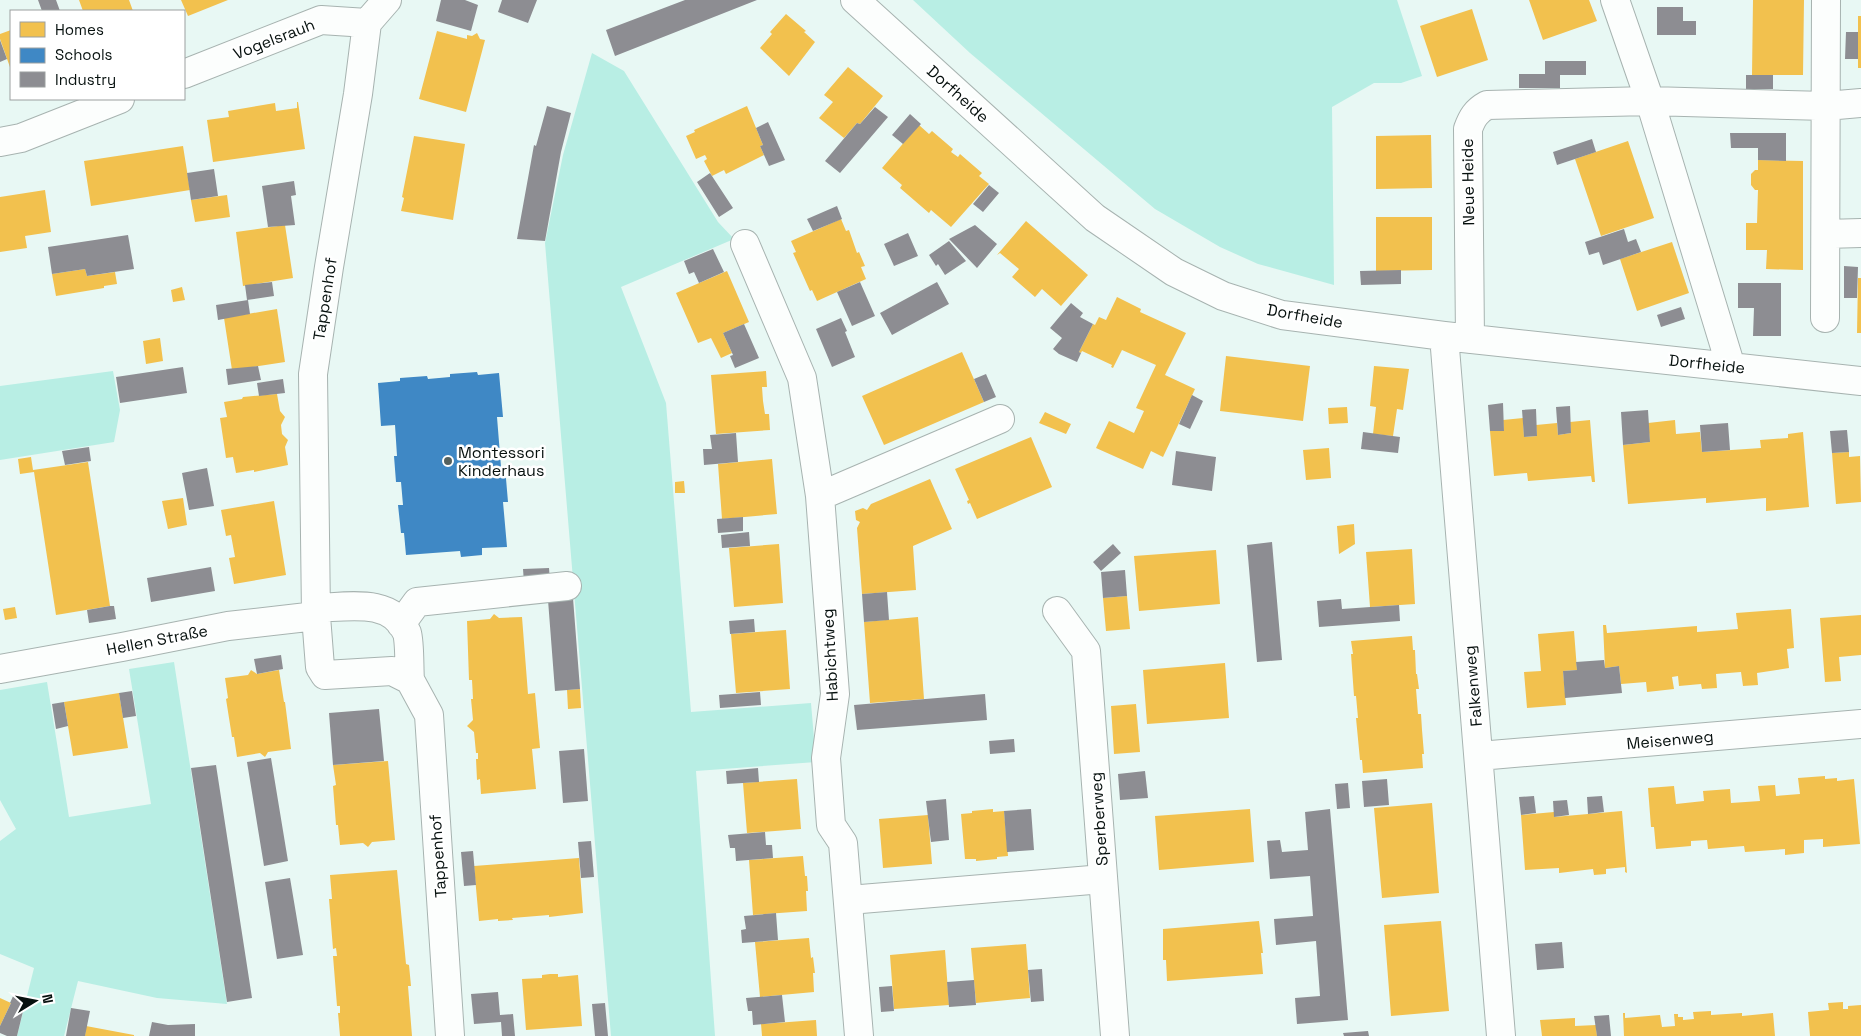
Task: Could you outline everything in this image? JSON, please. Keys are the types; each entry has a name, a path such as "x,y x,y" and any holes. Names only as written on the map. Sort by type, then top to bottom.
{"street":[{"path":"367,23 387,0"},
{"name":"Dorfheide","path":"855,0 1095,218 1174,272 1223,296 1282,315 1457,338 1861,381"},
{"path":"1615,0 1650,102 1731,367"},
{"path":"1825,318 1826,0"},
{"name":"Vogelsrauh","path":"185,74 321,20 367,23"},
{"name":"Tappenhof","path":"367,23 358,94 329,267 314,374 316,612 320,667 325,675 392,671 410,680"},
{"path":"0,142 21,138 117,100"},
{"name":"Neue Heide","path":"1457,338 1468,129 1474,115 1487,105 1650,102 1826,106 1861,103"},
{"path":"1826,234 1861,233"},
{"name":"Habichtweg","path":"745,244 802,378 820,496 835,694 826,758 831,825 843,843 860,1036"},
{"name":"Falkenweg","path":"1457,338 1479,756 1502,1036"},
{"path":"820,496 1000,419"},
{"path":"316,612 369,606 386,611 401,624 417,602 567,586"},
{"name":"Sperberweg","path":"1057,611 1086,651 1115,1036"},
{"name":"Hellen Straße","path":"0,669 228,626 316,612"},
{"name":"Tappenhof","path":"401,624 407,635 410,680 429,715 450,1036"},
{"name":"Meisenweg","path":"1479,756 1861,724"},
{"path":"849,900 1103,879"}],"green space":[{"path":"913,0 1397,0 1422,76 1401,83 1374,83 1332,107 1334,285 1258,264 1220,247 1155,209 970,53"},
{"path":"592,53 624,71 718,222 734,239 621,287 666,403 691,712 811,703 816,762 696,771 715,1036 611,1036 545,243 563,155"},
{"path":"113,371 120,410 114,442 0,460 0,386"},
{"path":"174,662 227,1004 157,998 78,981 64,1036 17,1036 34,968 0,954 0,841 16,829 0,800 0,690 47,682 69,817 151,804 129,669"}],"building: Homes":[{"path":"79,0 129,0 133,10 83,10"},
{"path":"181,0 228,0 188,16"},
{"path":"1529,0 1589,0 1597,21 1543,40"},
{"path":"1753,0 1804,0 1803,75 1752,75"},
{"path":"1472,9 1488,60 1437,77 1420,26"},
{"path":"786,14 806,31 804,32 815,42 789,76 760,48 772,34 770,32"},
{"path":"1858,16 1861,16 1861,68 1858,68"},
{"path":"10,30 10,67 0,39 0,34"},
{"path":"437,31 467,39 467,35 472,36 477,33 480,39 485,40 466,112 419,99"},
{"path":"848,67 883,96 860,124 857,123 844,138 819,118 833,102 824,95"},
{"path":"297,102 305,149 213,162 207,120 229,117 228,111 275,103 276,111 297,108"},
{"path":"747,106 763,145 760,146 764,155 726,174 724,170 712,176 704,161 707,159 705,155 696,159 686,136 695,132 694,130"},
{"path":"919,125 929,134 932,131 953,149 951,152 958,157 960,154 982,173 979,176 989,184 951,227 931,210 929,213 900,188 902,185 882,168"},
{"path":"1431,135 1432,188 1376,189 1376,136"},
{"path":"414,136 465,144 453,220 401,211"},
{"path":"1628,141 1654,218 1601,236 1575,159"},
{"path":"183,146 190,190 91,206 84,161"},
{"path":"1758,160 1803,161 1803,270 1766,269 1767,250 1746,250 1746,223 1757,223 1758,190 1755,190 1751,185 1751,174 1758,170"},
{"path":"45,190 51,232 25,236 27,248 0,252 0,197"},
{"path":"227,195 230,217 195,222 191,200"},
{"path":"1376,217 1432,217 1432,270 1376,271"},
{"path":"841,219 846,231 849,230 857,253 859,252 865,266 861,267 866,279 817,301 812,290 810,291 793,253 796,252 791,241"},
{"path":"1026,221 1088,275 1061,306 1042,289 1035,297 1012,277 1019,269 1000,253 997,255"},
{"path":"285,225 293,278 243,286 236,232"},
{"path":"1672,242 1689,293 1637,311 1620,259"},
{"path":"85,269 87,276 115,272 117,284 56,296 52,274"},
{"path":"727,271 749,322 723,333 732,353 721,358 711,338 698,343 676,293"},
{"path":"1858,278 1861,278 1861,333 1857,333"},
{"path":"182,287 185,300 173,302 171,290"},
{"path":"1117,297 1141,309 1140,312 1186,333 1165,375 1195,389 1163,457 1151,451 1143,469 1096,448 1109,421 1134,433 1144,411 1136,408 1156,365 1122,350 1113,368 1111,367 1112,365 1082,351 1081,353 1079,352 1093,324 1095,325 1099,317 1106,320"},
{"path":"277,309 285,362 232,370 224,318"},
{"path":"160,338 163,361 146,364 143,341"},
{"path":"962,352 984,402 884,445 862,396"},
{"path":"1226,356 1310,366 1303,421 1220,411"},
{"path":"1374,366 1409,369 1403,410 1397,409 1393,436 1373,434 1376,407 1370,406"},
{"path":"766,371 767,387 762,387 765,414 769,414 770,430 716,434 711,375"},
{"path":"277,394 280,411 285,417 281,425 282,434 288,440 285,447 288,465 254,472 254,470 236,473 233,457 226,458 220,418 227,417 224,402 242,399 243,397"},
{"path":"1347,407 1348,423 1329,424 1328,408"},
{"path":"1045,412 1071,424 1066,434 1039,423"},
{"path":"1523,418 1524,437 1537,436 1536,425 1557,423 1558,435 1571,433 1570,422 1590,420 1595,482 1592,482 1591,476 1528,481 1527,473 1494,476 1490,431 1504,431 1503,420"},
{"path":"1675,420 1676,434 1700,432 1702,452 1761,448 1760,440 1788,438 1788,434 1803,432 1809,507 1766,511 1766,498 1706,503 1706,498 1628,504 1623,445 1650,442 1648,423"},
{"path":"1031,437 1052,487 977,519 970,503 968,504 967,501 969,500 955,469"},
{"path":"1329,448 1331,478 1306,480 1303,450"},
{"path":"1849,452 1849,457 1860,456 1861,502 1836,504 1832,453"},
{"path":"31,457 33,470 88,462 110,606 56,615 34,472 20,474 18,459"},
{"path":"772,459 777,514 722,519 718,464"},
{"path":"930,479 952,529 913,546 916,590 862,594 857,528 860,522 856,520 855,511 863,508 867,510 871,504"},
{"path":"684,481 685,493 675,493 675,482"},
{"path":"183,498 187,525 168,529 162,501"},
{"path":"274,501 286,575 234,584 229,558 235,557 231,535 226,536 221,510"},
{"path":"1354,524 1355,544 1339,554 1337,526"},
{"path":"779,544 783,603 734,607 729,548"},
{"path":"1412,549 1415,604 1370,607 1366,552"},
{"path":"1216,550 1220,604 1139,611 1134,556"},
{"path":"1127,596 1130,629 1106,631 1103,598"},
{"path":"15,607 17,618 5,620 3,609"},
{"path":"1791,609 1794,648 1787,649 1789,668 1757,673 1758,685 1743,686 1741,672 1716,674 1717,688 1702,689 1701,684 1679,686 1678,676 1672,677 1674,689 1647,692 1646,682 1621,684 1619,666 1605,668 1603,625 1606,625 1607,633 1697,626 1697,632 1738,629 1736,613"},
{"path":"494,614 499,618 522,617 528,694 535,693 540,748 532,749 536,789 481,794 480,779 477,780 476,759 478,759 478,753 476,753 474,732 467,726 473,720 471,699 473,699 472,680 469,680 467,621 490,619"},
{"path":"1861,615 1861,655 1839,657 1841,681 1825,682 1820,618"},
{"path":"918,617 924,699 870,703 864,622"},
{"path":"786,630 790,689 736,693 731,634"},
{"path":"1574,631 1577,670 1563,671 1566,705 1527,708 1524,672 1541,671 1538,634"},
{"path":"1412,636 1419,689 1416,689 1418,714 1421,714 1424,754 1422,754 1423,768 1363,773 1356,718 1358,718 1356,696 1354,696 1351,641"},
{"path":"1225,663 1229,718 1147,724 1143,670"},
{"path":"251,670 257,674 279,670 291,749 268,752 265,757 260,753 237,757 226,699 228,698 225,678 248,675"},
{"path":"580,689 581,708 568,709 567,690"},
{"path":"119,693 128,748 73,756 64,702"},
{"path":"1136,704 1140,752 1114,754 1111,706"},
{"path":"388,761 395,840 372,842 368,847 363,843 340,845 338,825 336,825 333,786 336,785 333,765"},
{"path":"1825,776 1825,779 1837,778 1837,781 1854,779 1860,844 1823,847 1823,839 1804,840 1804,853 1785,855 1785,849 1745,852 1744,846 1708,849 1707,840 1691,841 1691,846 1656,849 1654,827 1651,827 1648,788 1674,786 1676,804 1704,801 1703,791 1730,789 1731,803 1760,801 1758,786 1775,785 1776,796 1800,794 1798,778"},
{"path":"797,779 801,829 747,833 743,783"},
{"path":"1432,803 1439,893 1382,898 1374,808"},
{"path":"993,809 993,812 1004,811 1008,856 976,861 976,859 965,859 961,814"},
{"path":"1250,809 1254,862 1159,870 1155,816"},
{"path":"1622,811 1627,873 1625,872 1625,867 1606,869 1606,874 1594,875 1593,869 1559,873 1559,868 1525,870 1521,815 1554,812 1554,817"},
{"path":"928,815 932,864 883,868 879,819"},
{"path":"803,856 805,876 807,876 807,911 753,915 749,860"},
{"path":"579,858 583,913 549,917 549,915 512,918 513,920 479,921 474,866"},
{"path":"397,870 406,964 409,965 411,986 408,986 412,1036 340,1036 338,1013 340,1013 340,1006 337,1006 333,956 337,956 336,948 333,949 329,899 332,899 330,875"},
{"path":"1259,921 1263,953 1261,953 1263,974 1167,981 1166,960 1163,960 1163,929"},
{"path":"1441,921 1449,1011 1391,1016 1384,925"},
{"path":"809,938 815,973 813,973 814,992 760,997 755,942"},
{"path":"1026,944 1030,998 976,1003 971,948"},
{"path":"945,950 949,1005 894,1009 890,955"},
{"path":"558,974 558,977 578,975 582,1026 526,1030 522,979 542,978 542,975"},
{"path":"0,998 11,1003 0,1026"},
{"path":"1843,1002 1843,1009 1848,1009 1848,1006 1861,1005 1861,1036 1810,1036 1808,1012 1829,1010 1828,1003"},
{"path":"1711,1011 1711,1015 1742,1013 1742,1016 1773,1013 1775,1036 1624,1036 1623,1013 1625,1013 1625,1018 1660,1015 1662,1027 1675,1026 1674,1014 1678,1014 1678,1017 1683,1017 1683,1020 1694,1019 1693,1012"},
{"path":"1575,1018 1575,1026 1596,1025 1597,1036 1542,1036 1540,1020"},
{"path":"816,1020 817,1036 762,1036 761,1024"},
{"path":"86,1026 134,1035 134,1036 85,1036"}],"building: Schools":[{"name":"Montessori Kinderhaus","path":"477,372 478,375 499,373 503,417 497,417 501,467 505,467 508,502 503,502 507,547 482,548 482,555 461,557 460,551 406,555 404,533 401,533 398,505 403,505 401,482 396,482 394,456 397,456 395,425 381,426 378,383 400,381 400,378 427,376 428,379 450,377 450,374"}],"building: Industry":[{"path":"38,0 56,0 60,10 42,10"},
{"path":"441,0 465,0 478,5 471,31 436,21"},
{"path":"502,0 537,0 528,23 498,12"},
{"path":"685,0 757,0 615,56 606,30"},
{"path":"1657,7 1683,7 1683,21 1696,21 1696,35 1657,35"},
{"path":"1846,32 1858,32 1858,59 1845,59"},
{"path":"0,40 7,59 0,62"},
{"path":"1545,61 1586,61 1586,75 1560,75 1560,88 1519,88 1519,74 1545,74"},
{"path":"1746,75 1773,75 1773,89 1746,89"},
{"path":"547,106 571,113 561,152 545,241 517,239 534,145 536,146"},
{"path":"875,107 888,117 840,173 825,161 857,123 860,124"},
{"path":"910,114 921,124 903,144 892,135"},
{"path":"768,122 785,160 769,166 760,146 763,145 756,128"},
{"path":"1730,133 1786,133 1786,161 1758,160 1758,148 1731,148"},
{"path":"1592,139 1596,152 1557,165 1553,152"},
{"path":"214,169 218,196 191,200 187,173"},
{"path":"710,173 733,208 719,217 697,182"},
{"path":"294,181 296,195 291,196 295,225 268,227 262,186"},
{"path":"989,185 999,193 983,212 973,204"},
{"path":"837,206 842,219 813,231 807,219"},
{"path":"975,225 997,244 977,268 949,239"},
{"path":"1624,229 1628,242 1636,239 1641,252 1603,265 1599,252 1589,255 1585,242"},
{"path":"908,233 918,256 894,266 884,244"},
{"path":"128,235 134,269 87,276 85,269 52,274 48,247"},
{"path":"949,241 966,261 945,275 929,255"},
{"path":"713,249 724,272 699,283 694,272 689,274 684,261"},
{"path":"1844,266 1858,267 1857,298 1844,298"},
{"path":"1401,270 1401,284 1361,285 1360,271"},
{"path":"272,282 274,296 247,300 245,285"},
{"path":"860,282 875,316 852,326 837,292"},
{"path":"937,282 949,304 892,335 880,313"},
{"path":"1738,283 1781,283 1781,336 1753,336 1754,308 1738,308"},
{"path":"248,300 250,314 218,320 216,305"},
{"path":"1071,303 1083,313 1080,317 1093,324 1079,352 1081,353 1077,362 1059,354 1053,349 1062,338 1050,328"},
{"path":"1681,307 1685,319 1661,327 1657,315"},
{"path":"841,318 855,357 832,367 816,329"},
{"path":"744,324 759,358 735,368 730,356 733,355 723,333"},
{"path":"258,366 261,380 228,385 226,369"},
{"path":"183,367 187,393 120,403 116,377"},
{"path":"986,374 996,397 984,402 974,379"},
{"path":"283,379 285,393 259,396 257,383"},
{"path":"1192,395 1203,401 1190,429 1179,424"},
{"path":"1503,403 1504,431 1490,431 1488,405"},
{"path":"1570,406 1571,433 1558,435 1556,407"},
{"path":"1536,409 1537,436 1524,437 1522,410"},
{"path":"1648,410 1650,442 1623,445 1621,412"},
{"path":"1728,423 1730,450 1702,452 1700,425"},
{"path":"1847,430 1849,452 1832,453 1830,431"},
{"path":"1363,432 1400,437 1398,453 1361,449"},
{"path":"736,433 738,462 704,465 703,449 712,449 710,435"},
{"path":"89,447 91,461 65,465 62,451"},
{"path":"1176,451 1216,457 1212,491 1172,485"},
{"path":"207,468 214,506 189,510 182,473"},
{"path":"743,517 743,531 718,533 717,519"},
{"path":"749,532 750,546 722,548 721,535"},
{"path":"1272,542 1282,660 1257,662 1247,545"},
{"path":"1113,544 1121,553 1101,571 1093,562"},
{"path":"211,567 215,591 151,602 147,578"},
{"path":"549,568 550,581 524,583 523,569"},
{"path":"1125,570 1127,596 1103,598 1101,572"},
{"path":"887,592 889,620 864,622 862,594"},
{"path":"573,598 580,689 555,691 548,600"},
{"path":"1341,599 1342,609 1399,605 1400,621 1319,627 1317,601"},
{"path":"114,606 116,619 89,623 87,610"},
{"path":"754,619 755,632 730,634 729,621"},
{"path":"281,655 283,669 257,674 254,659"},
{"path":"1604,660 1605,668 1619,666 1622,693 1565,698 1563,671 1577,670 1576,662"},
{"path":"132,691 136,716 123,718 119,693"},
{"path":"760,692 761,705 720,708 719,695"},
{"path":"985,694 987,720 857,730 854,705"},
{"path":"64,702 68,726 56,729 52,704"},
{"path":"379,709 384,761 333,765 329,713"},
{"path":"1014,739 1015,752 990,754 989,741"},
{"path":"584,749 588,801 563,803 559,751"},
{"path":"271,758 288,861 264,866 247,762"},
{"path":"216,765 252,998 227,1002 191,768"},
{"path":"758,768 759,782 727,784 726,771"},
{"path":"1145,771 1148,798 1120,800 1118,774"},
{"path":"1387,779 1389,805 1364,807 1362,781"},
{"path":"1348,783 1350,808 1337,809 1335,784"},
{"path":"1534,796 1536,813 1521,815 1519,797"},
{"path":"1602,796 1604,812 1588,814 1587,797"},
{"path":"946,799 949,840 931,842 926,801"},
{"path":"1567,800 1569,815 1554,817 1553,801"},
{"path":"1031,809 1034,850 1007,852 1004,811"},
{"path":"1330,809 1348,1020 1297,1024 1295,998 1320,996 1316,941 1276,945 1274,919 1313,916 1310,876 1270,879 1267,841 1280,840 1282,852 1308,850 1305,812"},
{"path":"765,832 766,845 772,845 773,858 736,861 735,848 730,848 728,835"},
{"path":"591,841 594,877 581,878 578,842"},
{"path":"473,851 476,885 464,886 461,852"},
{"path":"290,878 303,955 277,959 265,882"},
{"path":"776,913 778,940 742,943 741,930 746,929 744,916"},
{"path":"1562,942 1564,968 1537,970 1535,944"},
{"path":"1042,969 1044,1001 1031,1002 1028,970"},
{"path":"974,980 976,1005 949,1007 947,982"},
{"path":"892,986 894,1011 881,1012 879,987"},
{"path":"498,992 500,1015 513,1014 515,1036 502,1036 501,1022 474,1024 471,994"},
{"path":"14,994 26,999 17,1036 7,1036 0,1033 0,1026"},
{"path":"782,995 785,1022 753,1025 752,1011 748,1011 746,998"},
{"path":"605,1003 608,1036 595,1036 592,1004"},
{"path":"71,1008 90,1011 85,1036 66,1036"},
{"path":"1609,1015 1611,1036 1597,1036 1594,1016"},
{"path":"152,1022 168,1025 195,1024 195,1036 149,1036"},
{"path":"1368,1031 1369,1036 1344,1036 1343,1033"}],"place":[{"name":"Montessori Kinderhaus","path":"448,461"}]}
